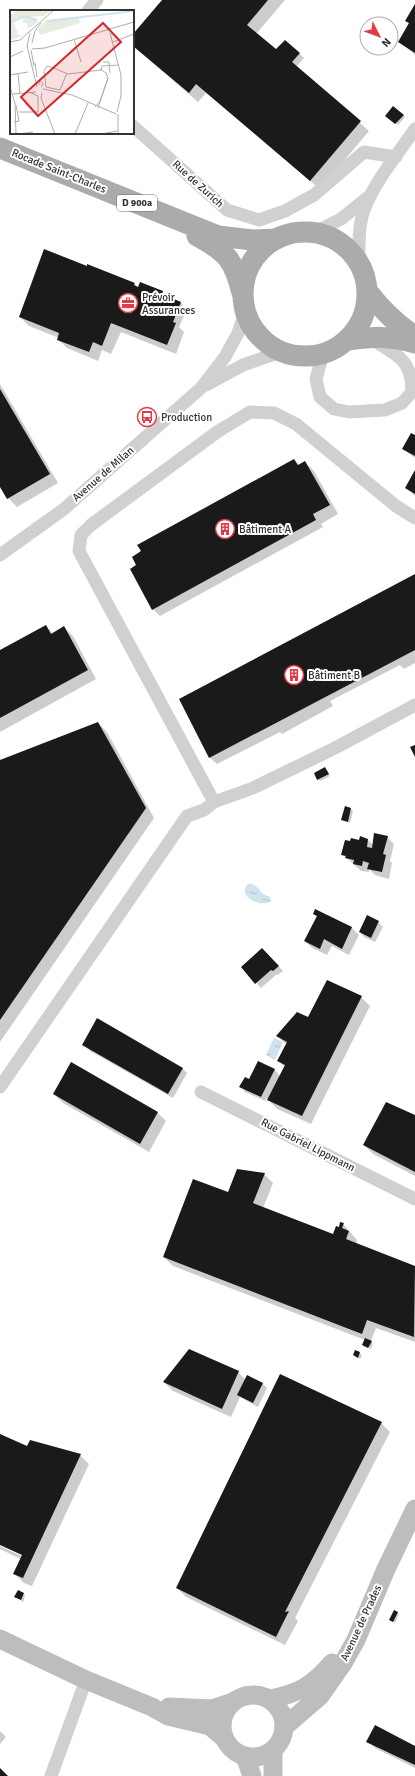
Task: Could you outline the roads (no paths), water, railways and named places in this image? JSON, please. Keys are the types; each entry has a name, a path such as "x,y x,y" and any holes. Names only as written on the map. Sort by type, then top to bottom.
{"main road":[{"name":"Rocade Saint-Charles","path":"0,148 218,236 252,240 277,238"},
{"name":"Rocade Saint-Charles","path":"0,157 187,230 213,244 228,257 237,272 244,305"},
{"path":"315,232 332,238 348,248 359,262 365,277 368,292 366,310 359,326 348,340 336,349 323,354 308,357 294,356 280,352 264,342 253,329 244,305 245,279 252,263 262,249 277,238 296,233 315,232"},
{"path":"368,292 383,311 401,327 415,336"},
{"path":"348,340 397,338 415,343"},
{"name":"Avenue de Prades","path":"284,1727 320,1696 343,1663 356,1640 386,1569 415,1509"},
{"name":"Avenue de Prades","path":"270,1699 291,1695 309,1686 334,1661 386,1569"},
{"path":"0,1640 86,1680 152,1707 168,1716 210,1726 224,1738 233,1749 245,1756 260,1756 273,1750 279,1743 284,1727 281,1711 270,1699 261,1695 251,1694 212,1709 152,1707"},
{"path":"224,1738 222,1728 223,1719 226,1710 233,1702"},
{"path":"273,1750 273,1776"},
{"path":"245,1756 252,1776"}],"street":[{"path":"89,10 97,0"},
{"name":"Rue de Zurich","path":"134,127 227,210 259,220 285,211 314,195 364,152 396,157"},
{"path":"359,262 359,230 364,211 374,191 415,129"},
{"path":"315,232 341,219 357,207 374,191"},
{"name":"Avenue de Milan","path":"0,555 64,508 201,388 225,357 238,333 244,305"},
{"path":"323,354 316,380 320,397 334,409 349,412 385,410 402,403 414,392 412,380 407,364 398,355 370,338"},
{"name":"Avenue de Milan","path":"201,388 243,365 280,352"},
{"path":"214,802 79,551 81,535 91,525 217,432 250,412 274,413 296,424 396,506 415,518"},
{"path":"0,1087 187,816 204,810 214,802 253,788 335,748 415,705"},
{"name":"Rue Gabriel Lippmann","path":"200,1092 415,1199"},
{"path":"51,1776 86,1680"}],"water":[{"path":"248,884 256,886 263,894 270,897 271,901 261,903 251,900 245,892 245,888"},
{"path":"274,1038 283,1042 275,1060 266,1055"}],"place":[{"name":"Prévoir Assurances","path":"128,303"},
{"name":"Production","path":"147,417"},
{"name":"Bâtiment A","path":"225,529"},
{"name":"Bâtiment B","path":"294,675"}]}
